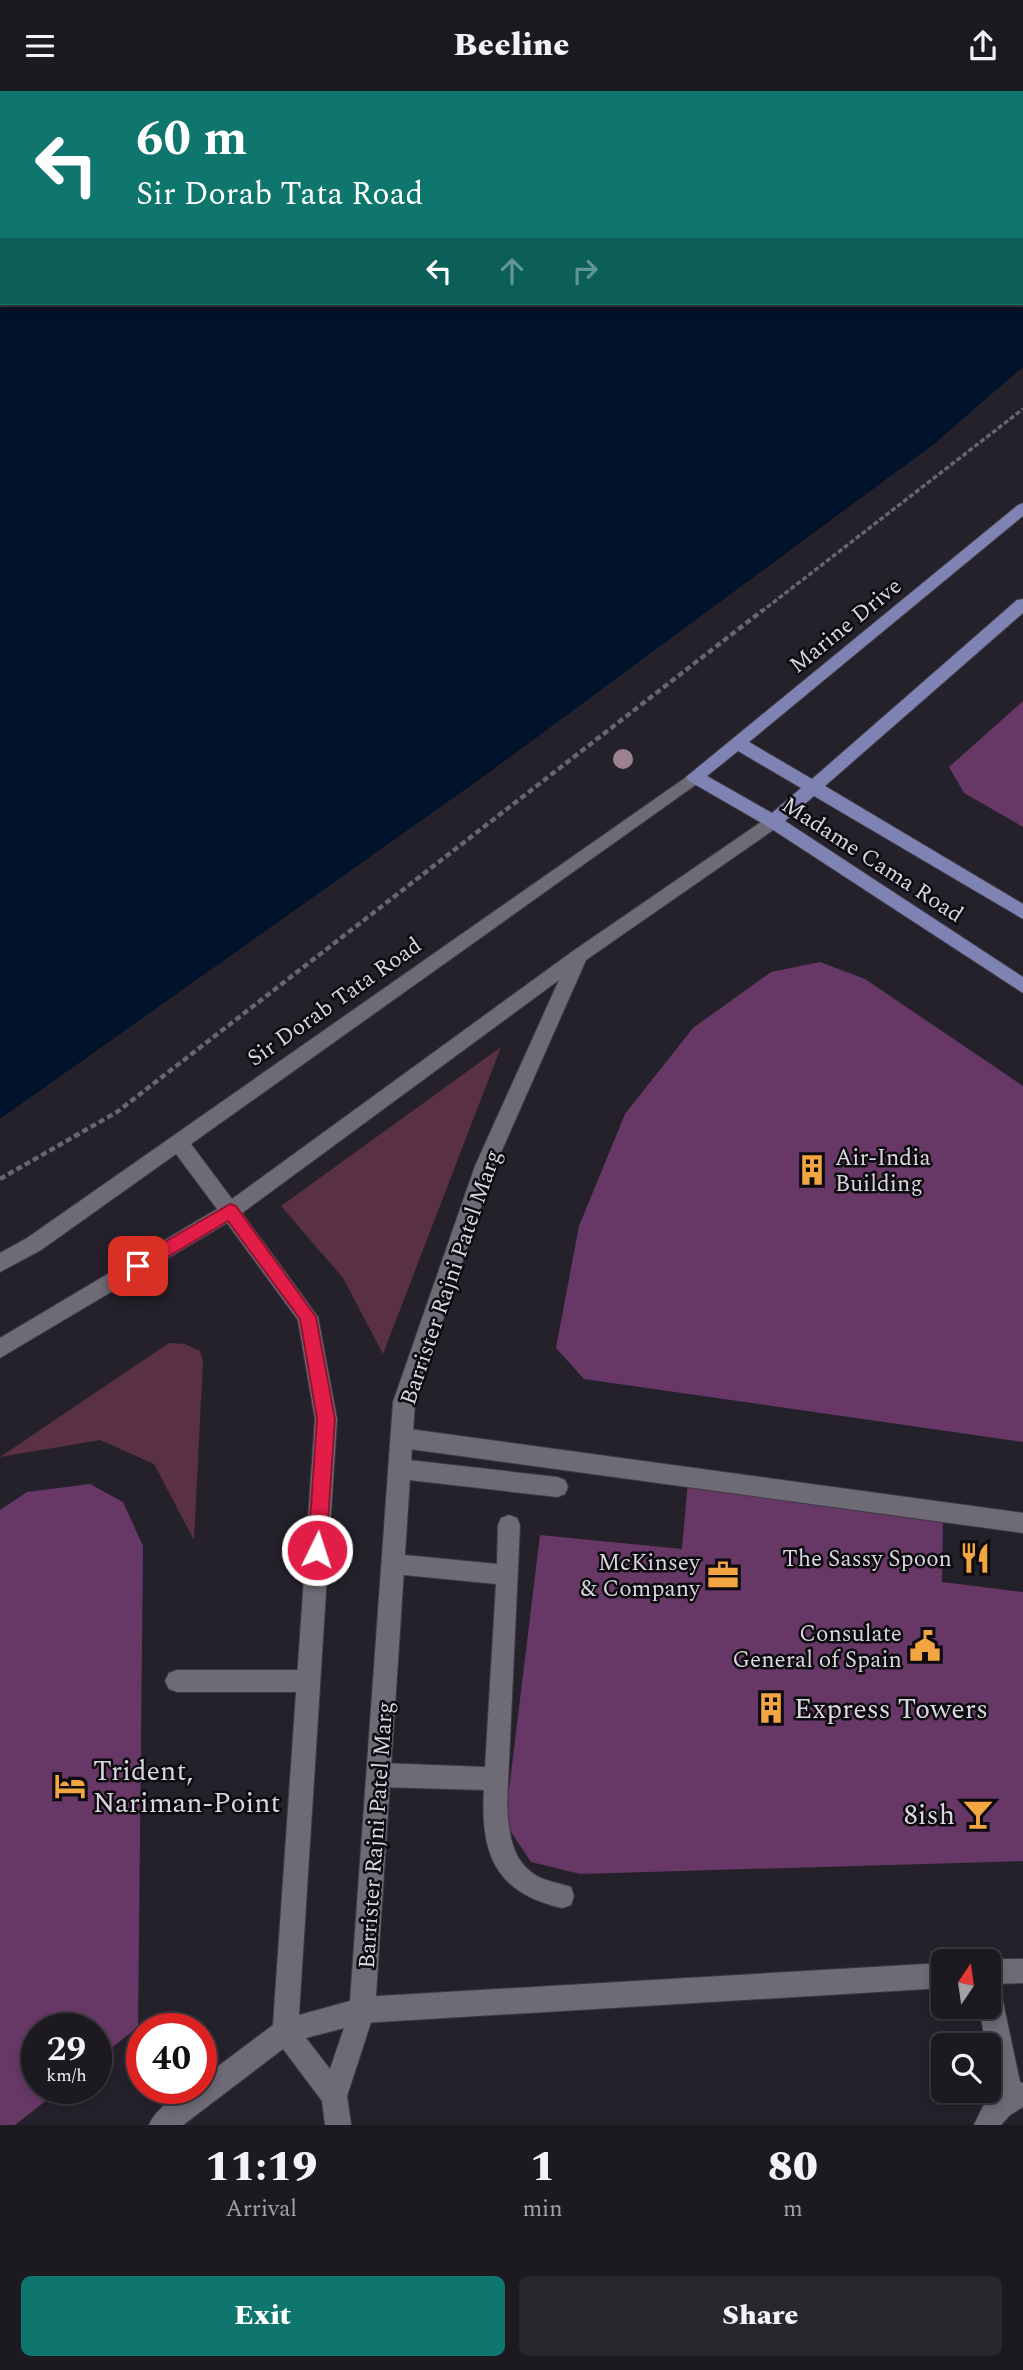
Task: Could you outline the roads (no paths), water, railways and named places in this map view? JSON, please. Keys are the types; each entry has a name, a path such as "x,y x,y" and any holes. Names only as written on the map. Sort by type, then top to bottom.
{"main road":[{"name":"Marine Drive","path":"695,777 1023,508"},
{"path":"773,822 1023,604"},
{"name":"Madame Cama Road","path":"737,742 1023,912"},
{"name":"Madame Cama Road","path":"695,777 773,822 1023,986"}],"street":[{"name":"Sir Dorab Tata Road","path":"0,1263 34,1244 695,777"},
{"path":"0,1349 230,1211 579,956 773,822"},
{"name":"Barrister Rajni Patel Marg","path":"338,2125 334,2096 362,2010 404,1402 485,1166 579,956"},
{"path":"178,1141 308,1317 326,1419 285,2031"},
{"path":"402,1438 1023,1523"},
{"path":"400,1469 556,1487"},
{"path":"509,1525 497,1779 497,1842 518,1880 538,1892 562,1896"},
{"path":"394,1565 508,1575"},
{"path":"177,1681 308,1681"},
{"path":"380,1775 497,1779"},
{"path":"1001,1972 1023,1971"},
{"path":"162,2125 285,2031 362,2010 931,1976"},
{"path":"987,2125 989,2119 1017,2095 995,2019"},
{"name":"Barrister Rajni Patel Marg","path":"285,2031 334,2096"}],"water":[{"path":"0,305 1023,305 1023,367 934,444 487,774 0,1119"}],"place":[{"name":"Air-India Building","path":"812,1170"},
{"name":"The Sassy Spoon","path":"975,1558"},
{"name":"McKinsey & Company","path":"723,1575"},
{"name":"Consulate General of Spain","path":"925,1646"},
{"name":"Express Towers","path":"771,1708"},
{"name":"Trident, Nariman-Point","path":"70,1786"},
{"name":"8ish","path":"978,1814"}]}
